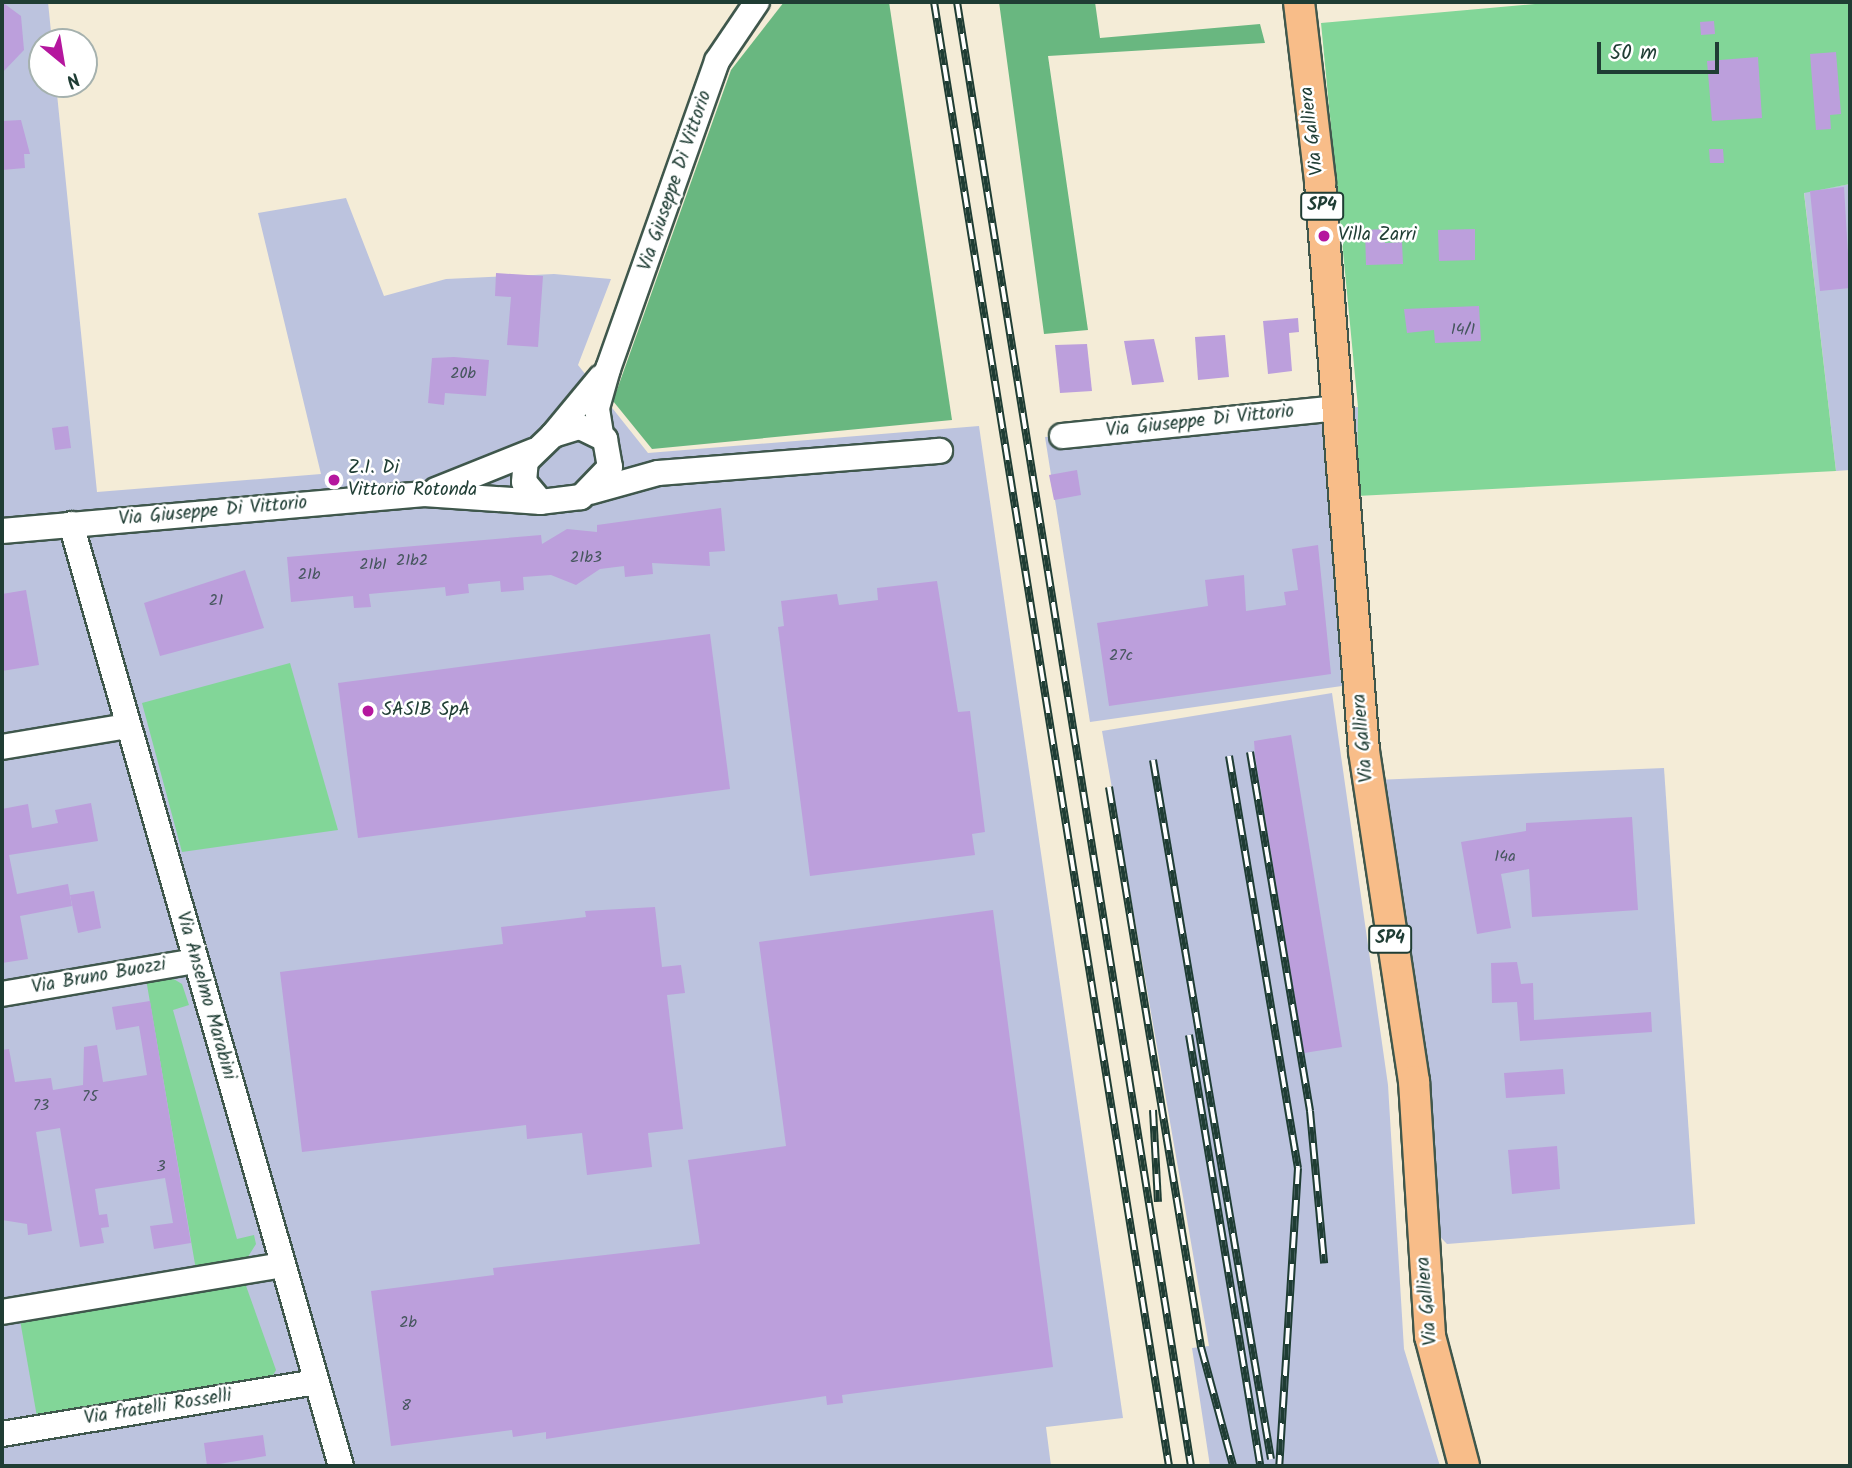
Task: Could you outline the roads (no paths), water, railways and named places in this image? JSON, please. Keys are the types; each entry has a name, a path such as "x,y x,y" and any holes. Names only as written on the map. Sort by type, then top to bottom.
{"main road":[{"name":"Via Galliera","path":"1298,3 1339,408 1366,765 1414,1081 1430,1336 1464,1466"}],"street":[{"name":"Via Giuseppe Di Vittorio","path":"590,492 610,467 597,408 608,369 717,61 757,2"},
{"name":"Via Giuseppe Di Vittorio","path":"424,494 533,451 553,435 608,369"},
{"name":"Via Giuseppe Di Vittorio","path":"1062,436 1339,408"},
{"name":"Via Giuseppe Di Vittorio","path":"553,435 580,427 658,473"},
{"path":"533,451 524,482 541,502"},
{"name":"Via Giuseppe Di Vittorio","path":"2,531 424,494 568,502 590,492 658,473 940,451"},
{"name":"Via Anselmo Marabini","path":"71,524 341,1466"},
{"path":"2,747 128,726"},
{"name":"Via Bruno Buozzi","path":"2,994 195,961"},
{"path":"2,1312 282,1265"},
{"name":"Via fratelli Rosselli","path":"2,1434 315,1382"}],"railway":[{"path":"934,2 1169,1466"},
{"path":"957,2 1191,1466"},
{"path":"1250,752 1310,1111 1324,1263"},
{"path":"1229,756 1298,1168 1279,1466"},
{"path":"1153,760 1271,1459"},
{"path":"1109,787 1201,1347 1233,1466"},
{"path":"1189,1035 1260,1466"},
{"path":"1153,1110 1158,1202"}],"place":[{"name":"Villa Zarri","path":"1324,236"},
{"name":"Z.I. Di Vittorio Rotonda","path":"334,480"},
{"name":"SASIB SpA","path":"368,711"}]}
